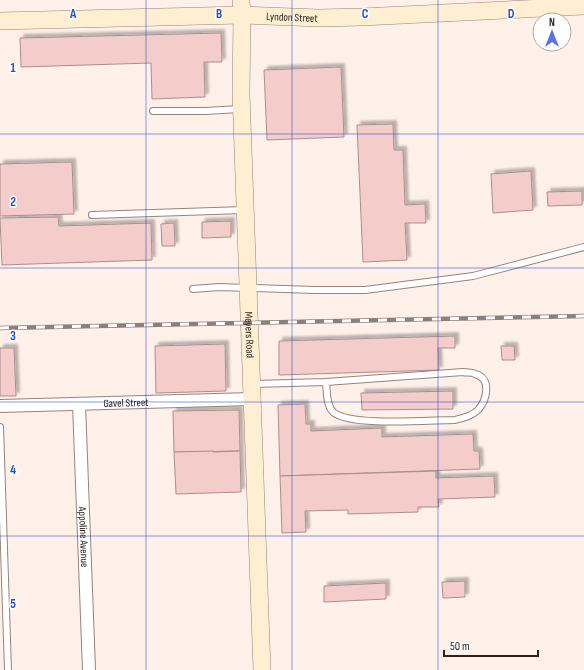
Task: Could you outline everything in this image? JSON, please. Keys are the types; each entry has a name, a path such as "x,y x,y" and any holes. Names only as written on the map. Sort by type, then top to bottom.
{"street":[{"name":"Lyndon Street","path":"0,21 242,7 295,17 348,17 584,6"},
{"name":"Meyers Road","path":"242,7 242,108 262,670"},
{"name":"Gavel Street","path":"0,406 79,404 252,391"},
{"name":"Appoline Avenue","path":"79,404 89,670"}],"lane":[{"path":"154,111 205,111 242,108"},
{"path":"92,215 246,210"},
{"path":"193,289 219,287 315,290 373,289 473,276 584,246"},
{"path":"252,391 326,382 463,372 476,374 483,378 487,387 485,399 478,410 467,417 455,420 367,421 343,417 333,411 329,405 326,382"},
{"path":"0,428 8,670"}],"building":[{"path":"221,33 222,62 204,62 205,97 152,99 151,63 21,67 20,38"},
{"path":"341,67 344,137 267,140 264,70"},
{"path":"393,124 394,150 403,150 405,205 425,204 426,223 405,223 407,260 363,262 357,125"},
{"path":"72,162 74,214 0,216 0,164"},
{"path":"531,171 533,210 493,213 491,174"},
{"path":"582,191 582,205 548,206 547,192"},
{"path":"58,217 59,226 151,223 152,260 2,265 0,218"},
{"path":"231,221 231,237 202,238 202,222"},
{"path":"174,223 175,246 162,246 161,224"},
{"path":"455,336 455,348 438,348 439,370 279,375 279,341"},
{"path":"225,344 226,391 156,393 155,346"},
{"path":"501,346 514,346 515,360 502,360"},
{"path":"0,348 14,348 16,396 0,396"},
{"path":"453,391 453,409 362,410 361,393"},
{"path":"305,404 306,424 311,424 311,431 382,428 382,437 473,434 474,451 479,451 480,469 280,476 278,405"},
{"path":"239,410 240,451 174,452 173,411"},
{"path":"240,451 241,492 176,494 174,452"},
{"path":"436,471 436,478 494,476 495,497 438,499 439,507 418,507 418,512 348,514 348,510 305,511 306,532 282,533 280,476"},
{"path":"465,581 465,597 443,598 442,582"},
{"path":"386,583 386,599 324,602 324,586"}],"railway":[{"path":"0,328 584,316"}]}
